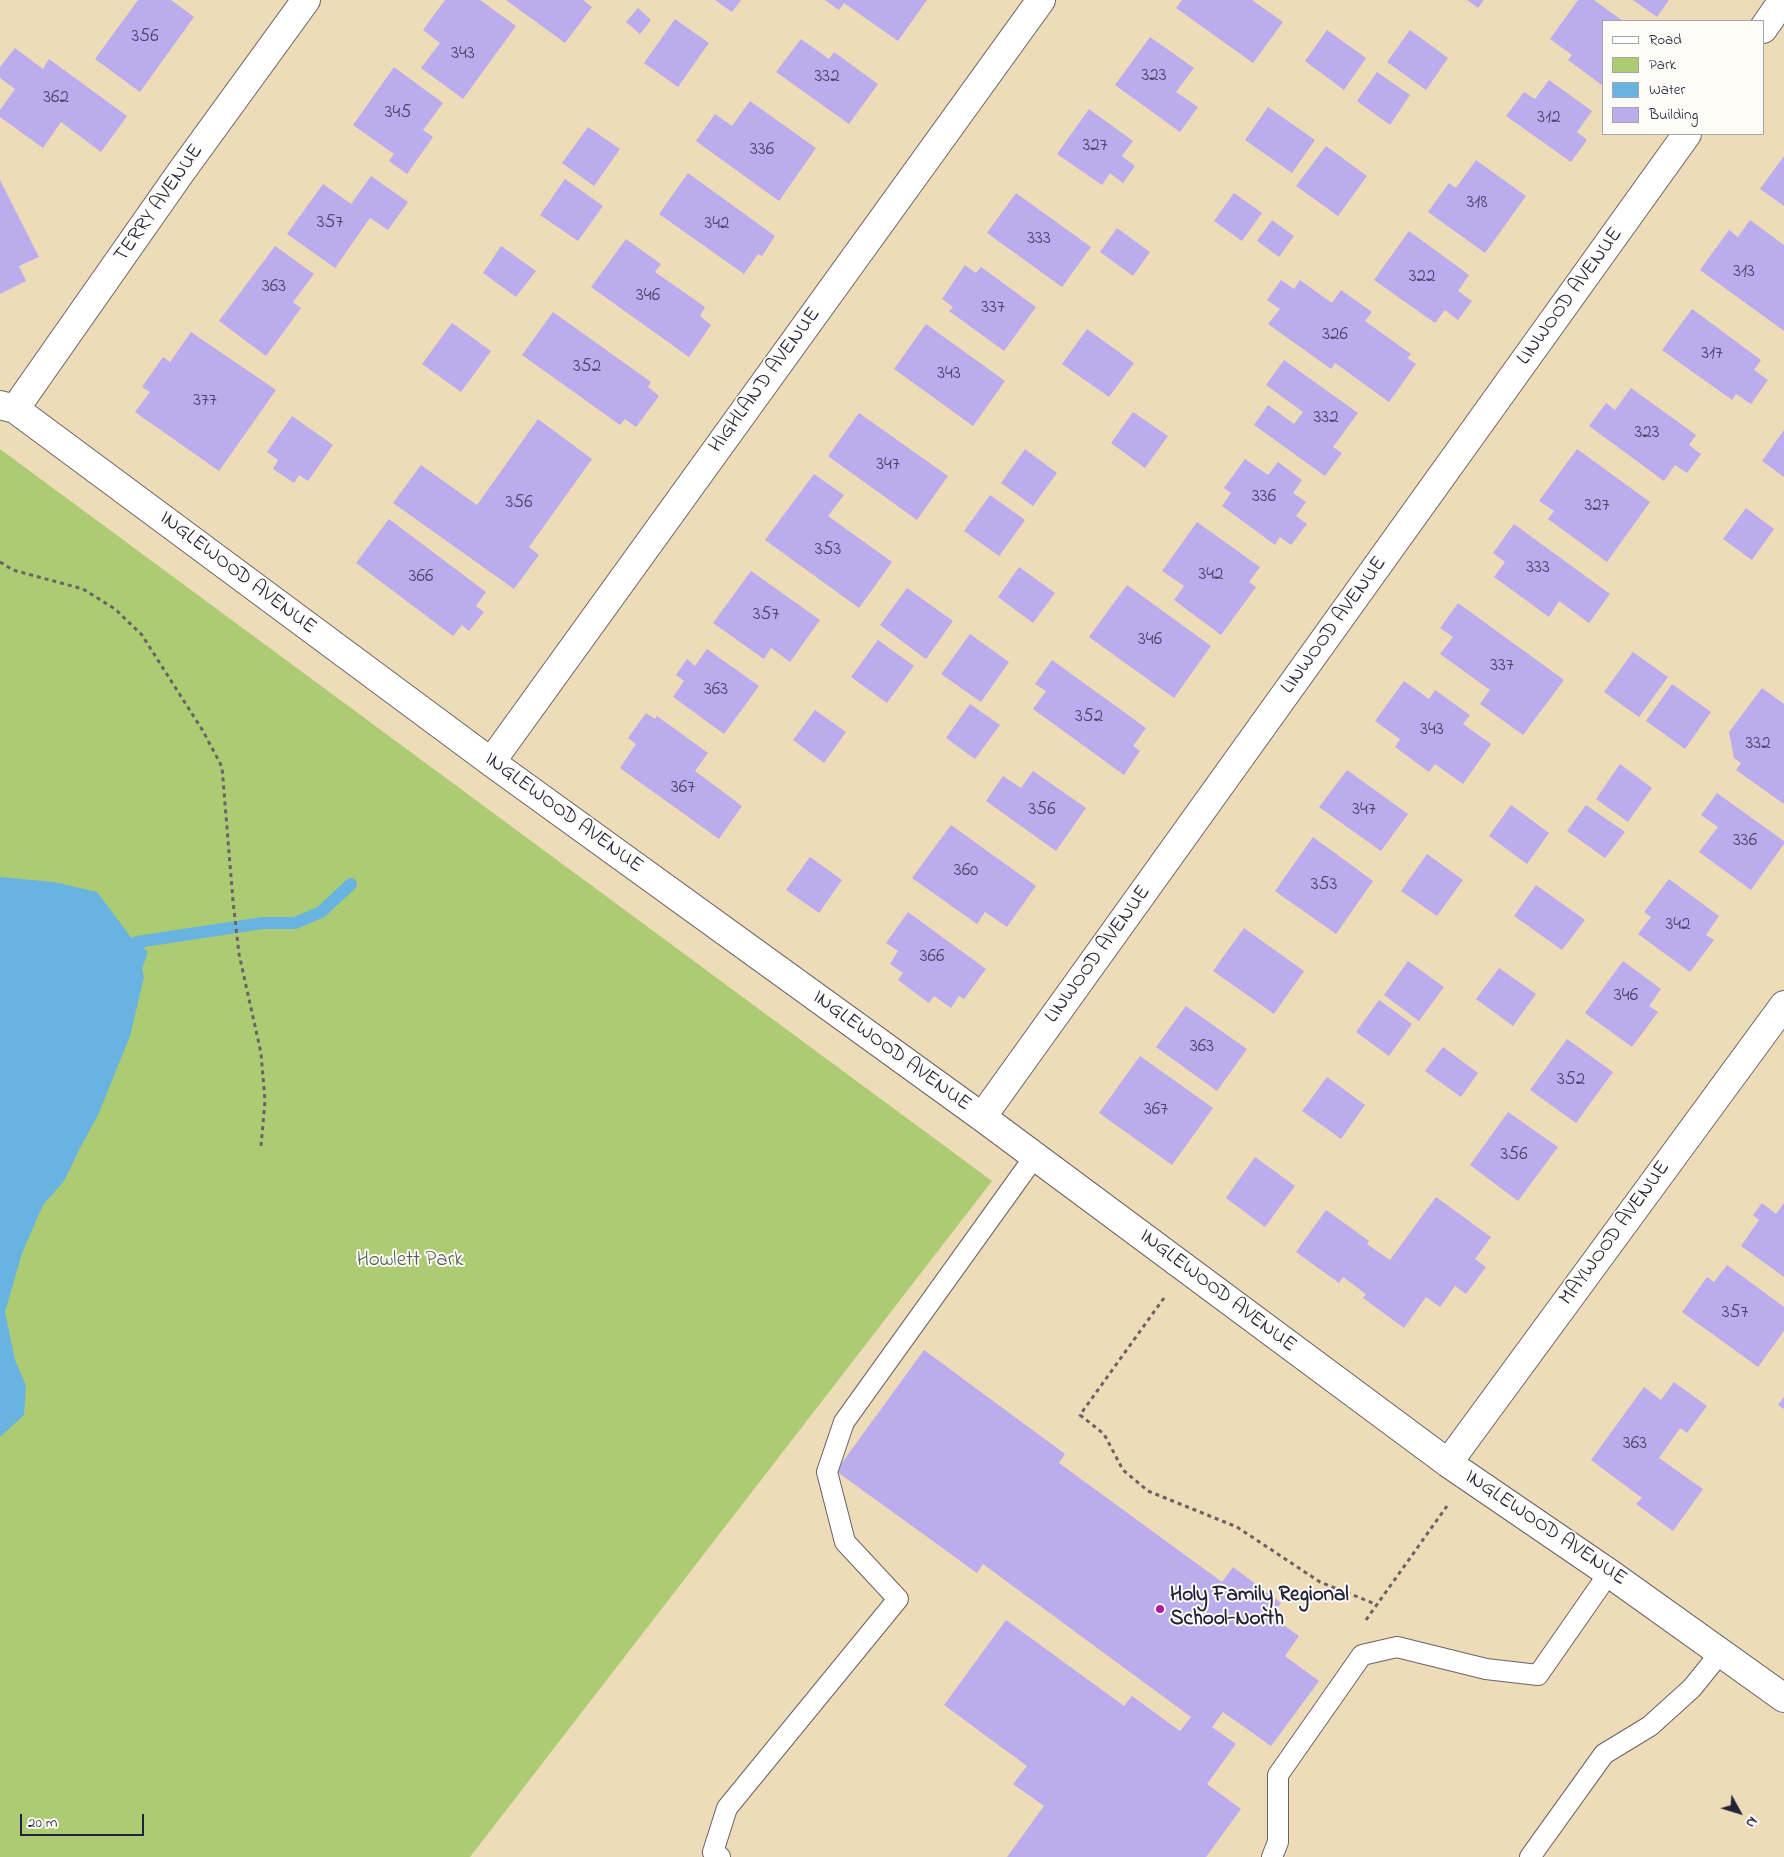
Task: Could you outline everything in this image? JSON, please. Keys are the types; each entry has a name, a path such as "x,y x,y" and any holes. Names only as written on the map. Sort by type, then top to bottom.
{"street":[{"name":"TERRY AVENUE","path":"8,407 306,0"},
{"name":"HIGHLAND AVENUE","path":"491,762 1041,0"},
{"path":"1764,28 1784,0"},
{"name":"LINWOOD AVENUE","path":"982,1117 1687,135"},
{"name":"INGLEWOOD AVENUE","path":"8,407 491,762 982,1117 1448,1463 1609,1573 1784,1698"},
{"name":"MAYWOOD AVENUE","path":"1448,1463 1784,1005"}],"lane":[{"path":"720,1857 713,1852 727,1808 898,1599 845,1542 827,1472 844,1422 1035,1156"},
{"path":"1272,1857 1278,1842 1278,1775 1362,1655 1397,1647 1486,1669 1538,1675 1609,1573"},
{"path":"1530,1857 1604,1754 1650,1726 1692,1688 1721,1652"}],"path":[{"path":"0,562 13,570 84,589 115,609 142,635 203,731 222,767 233,902 240,954 261,1053 264,1101 261,1146"},
{"path":"1164,1298 1080,1415 1104,1434 1123,1470 1148,1491 1237,1526 1320,1582 1378,1604"}],"green space":[{"name":"Howlett Park","path":"0,449 992,1181 470,1857 0,1857"}],"water":[{"path":"0,877 54,882 97,892 130,936 148,952 142,969 144,977 130,1036 98,1115 64,1181 43,1205 22,1253 5,1312 15,1360 26,1385 24,1415 0,1437"}],"building":[{"path":"138,0 171,0 194,17 140,92 95,59"},
{"path":"445,0 480,0 516,26 463,99 421,68 440,43 423,30"},
{"path":"506,0 583,0 592,7 565,43"},
{"path":"715,0 741,0 732,12"},
{"path":"825,0 927,0 898,41 844,3 839,10"},
{"path":"1182,0 1252,0 1283,22 1253,63 1176,8"},
{"path":"1467,0 1484,0 1478,8"},
{"path":"1578,0 1594,0 1622,20 1602,20 1602,85 1568,60 1572,55 1550,39"},
{"path":"1633,0 1669,0 1657,17"},
{"path":"638,8 651,20 640,34 626,22"},
{"path":"675,19 709,43 678,87 644,63"},
{"path":"1327,30 1366,58 1344,90 1305,61"},
{"path":"1410,30 1448,58 1426,90 1387,62"},
{"path":"1150,37 1194,68 1176,92 1198,107 1180,132 1115,85"},
{"path":"801,39 829,59 834,52 878,84 849,124 776,72"},
{"path":"15,48 43,69 49,59 127,116 101,152 61,122 43,148 0,117 0,110 15,89 0,78 0,67"},
{"path":"394,67 443,103 423,130 433,137 407,174 389,161 394,154 353,125"},
{"path":"1377,72 1410,95 1390,125 1357,101"},
{"path":"1549,80 1592,111 1577,132 1587,140 1571,162 1506,116 1524,92 1535,99"},
{"path":"750,101 816,148 779,201 696,141 715,114 732,126"},
{"path":"1268,107 1315,140 1292,173 1245,140"},
{"path":"1089,109 1133,141 1122,156 1135,166 1123,183 1110,173 1102,185 1057,154"},
{"path":"588,127 620,149 594,186 562,163"},
{"path":"1326,146 1367,176 1338,216 1296,186"},
{"path":"1784,156 1784,206 1760,189"},
{"path":"1476,160 1526,196 1485,253 1428,212 1449,183 1456,188"},
{"path":"688,173 775,236 762,256 758,254 744,274 659,214"},
{"path":"371,176 408,202 388,230 370,218 335,268 287,234 323,184 351,204"},
{"path":"565,179 603,206 578,241 540,215"},
{"path":"0,180 39,257 19,266 26,281 0,294"},
{"path":"1016,193 1091,247 1062,287 987,233"},
{"path":"1234,193 1262,213 1242,241 1214,221"},
{"path":"1272,220 1294,236 1279,257 1257,241"},
{"path":"1750,220 1784,245 1784,331 1700,270 1729,230 1738,237"},
{"path":"1117,228 1150,252 1133,276 1100,252"},
{"path":"1409,231 1469,275 1458,291 1472,301 1458,320 1445,310 1435,323 1374,280"},
{"path":"626,239 661,264 655,272 705,307 700,316 711,325 689,357 591,287"},
{"path":"275,246 314,274 293,302 301,308 266,356 219,321"},
{"path":"501,246 536,271 516,297 483,273"},
{"path":"965,265 976,273 981,267 1036,307 1004,351 949,311 953,307 942,299"},
{"path":"1281,280 1294,289 1300,280 1332,303 1341,290 1372,312 1365,321 1411,354 1407,358 1416,364 1389,402 1335,363 1331,369 1268,324 1280,309 1267,300"},
{"path":"1692,309 1761,360 1754,370 1768,380 1751,404 1736,394 1732,400 1662,350"},
{"path":"553,312 651,382 648,387 659,396 636,427 625,419 620,425 522,355"},
{"path":"452,323 491,351 461,392 422,364"},
{"path":"926,324 1005,381 973,426 894,369"},
{"path":"1087,329 1134,363 1109,397 1062,364"},
{"path":"191,332 276,390 219,471 135,412 150,392 142,387 163,357 170,362"},
{"path":"1284,360 1358,413 1333,447 1342,453 1325,476 1254,425 1268,405 1294,424 1303,412 1266,385"},
{"path":"1631,388 1696,435 1689,445 1701,454 1687,473 1675,465 1664,481 1589,426 1606,403 1615,410"},
{"path":"1133,412 1168,436 1145,468 1111,443"},
{"path":"859,413 948,476 917,520 828,456"},
{"path":"292,416 333,445 308,481 299,475 294,483 273,469 278,460 267,452"},
{"path":"538,419 592,459 529,547 539,555 514,589 393,503 421,465 477,505"},
{"path":"1784,430 1784,477 1762,461"},
{"path":"1025,449 1057,473 1033,506 1001,483"},
{"path":"1577,449 1650,502 1607,562 1548,519 1554,511 1539,501"},
{"path":"1245,459 1268,475 1278,462 1302,480 1293,493 1306,502 1296,516 1307,524 1291,545 1280,537 1275,545 1222,506 1231,493 1224,488"},
{"path":"814,474 844,495 828,516 892,562 859,608 765,540"},
{"path":"990,495 1025,520 999,556 964,531"},
{"path":"1746,508 1774,529 1752,560 1723,539"},
{"path":"389,519 486,592 476,606 484,612 469,631 462,625 453,636 356,563"},
{"path":"1197,522 1260,567 1249,582 1256,587 1221,635 1174,600 1184,586 1162,571"},
{"path":"1514,524 1610,594 1589,623 1559,601 1549,617 1494,577 1505,562 1493,553"},
{"path":"1019,567 1055,593 1033,623 998,597"},
{"path":"751,571 820,620 790,662 771,648 764,659 713,623"},
{"path":"1127,585 1211,646 1174,698 1089,637"},
{"path":"907,588 953,621 926,659 880,625"},
{"path":"1458,603 1564,680 1523,735 1480,704 1490,690 1440,654 1453,637 1440,628"},
{"path":"970,634 1009,662 981,702 941,674"},
{"path":"878,640 914,666 887,703 851,677"},
{"path":"707,649 759,686 724,734 673,697 684,681 676,675 687,659 695,666"},
{"path":"1633,652 1668,677 1639,717 1604,692"},
{"path":"1052,660 1146,728 1133,746 1140,751 1124,775 1033,709 1046,691 1035,684"},
{"path":"1404,681 1429,699 1435,690 1470,715 1463,724 1491,744 1463,784 1435,764 1429,772 1395,747 1400,739 1375,721"},
{"path":"1672,684 1711,712 1685,749 1646,721"},
{"path":"1762,688 1784,704 1784,804 1736,770 1741,763 1734,758 1729,732"},
{"path":"970,704 1000,725 975,759 946,738"},
{"path":"815,710 846,732 824,763 793,740"},
{"path":"646,713 655,719 657,716 708,753 695,771 742,806 719,839 620,768 636,744 628,738"},
{"path":"1620,764 1652,788 1628,822 1596,799"},
{"path":"1347,770 1408,814 1381,851 1319,807"},
{"path":"1033,771 1086,808 1056,851 986,801 1003,776 1021,788"},
{"path":"1717,793 1784,841 1784,844 1751,890 1699,852 1718,827 1701,815"},
{"path":"1511,805 1549,833 1527,864 1489,836"},
{"path":"1586,805 1625,832 1605,858 1567,831"},
{"path":"951,825 1036,886 1007,927 985,912 977,924 912,878"},
{"path":"1313,837 1373,881 1336,934 1275,891"},
{"path":"1427,854 1463,880 1437,916 1401,891"},
{"path":"810,857 842,880 819,913 786,890"},
{"path":"1669,879 1719,916 1706,935 1714,940 1690,972 1638,934 1651,917 1644,912"},
{"path":"1536,885 1585,920 1562,950 1514,916"},
{"path":"908,912 986,969 964,999 959,996 951,1008 934,996 929,1003 898,980 903,973 890,964 898,951 886,943"},
{"path":"1244,928 1304,971 1274,1014 1213,971"},
{"path":"1408,961 1444,987 1419,1021 1384,995"},
{"path":"1623,961 1661,989 1649,1006 1658,1012 1632,1047 1585,1013"},
{"path":"1499,968 1536,994 1513,1026 1476,999"},
{"path":"1379,1000 1412,1024 1389,1056 1356,1032"},
{"path":"1186,1006 1247,1049 1217,1091 1156,1047"},
{"path":"1567,1039 1613,1072 1576,1123 1530,1090"},
{"path":"1443,1047 1478,1073 1461,1097 1425,1071"},
{"path":"1140,1056 1213,1108 1172,1165 1099,1113"},
{"path":"1327,1077 1365,1105 1341,1139 1302,1111"},
{"path":"1508,1112 1558,1147 1518,1201 1470,1165"},
{"path":"1255,1157 1295,1186 1265,1227 1226,1198"},
{"path":"1436,1197 1491,1237 1475,1259 1486,1267 1466,1294 1455,1286 1440,1307 1426,1297 1404,1328 1363,1298 1366,1294 1343,1277 1339,1283 1296,1252 1326,1210 1369,1241 1367,1244 1390,1260"},
{"path":"1762,1203 1776,1214 1784,1203 1784,1277 1741,1246 1759,1220 1753,1215"},
{"path":"1727,1265 1784,1307 1784,1331 1758,1367 1682,1312 1707,1277 1714,1282"},
{"name":"Holy Family Regional School-North","path":"924,1350 1065,1454 1059,1463 1222,1582 1233,1567 1281,1603 1271,1616 1299,1636 1285,1656 1319,1681 1271,1746 1223,1712 1212,1727 1236,1744 1207,1784 1241,1809 1206,1857 1007,1857 1044,1806 1013,1784 1027,1766 944,1705 1006,1620 1124,1706 1132,1696 1180,1731 1191,1717 983,1564 977,1573 836,1471"},
{"path":"1674,1382 1707,1406 1687,1433 1680,1428 1659,1458 1703,1489 1673,1531 1636,1504 1642,1498 1591,1460 1644,1387 1661,1400"},
{"path":"1784,1397 1784,1409 1778,1405"}],"waterway":[{"path":"137,942 263,923 295,923 321,912 351,884"}],"place":[{"name":"Holy Family Regional School-North","path":"1160,1609"}]}
